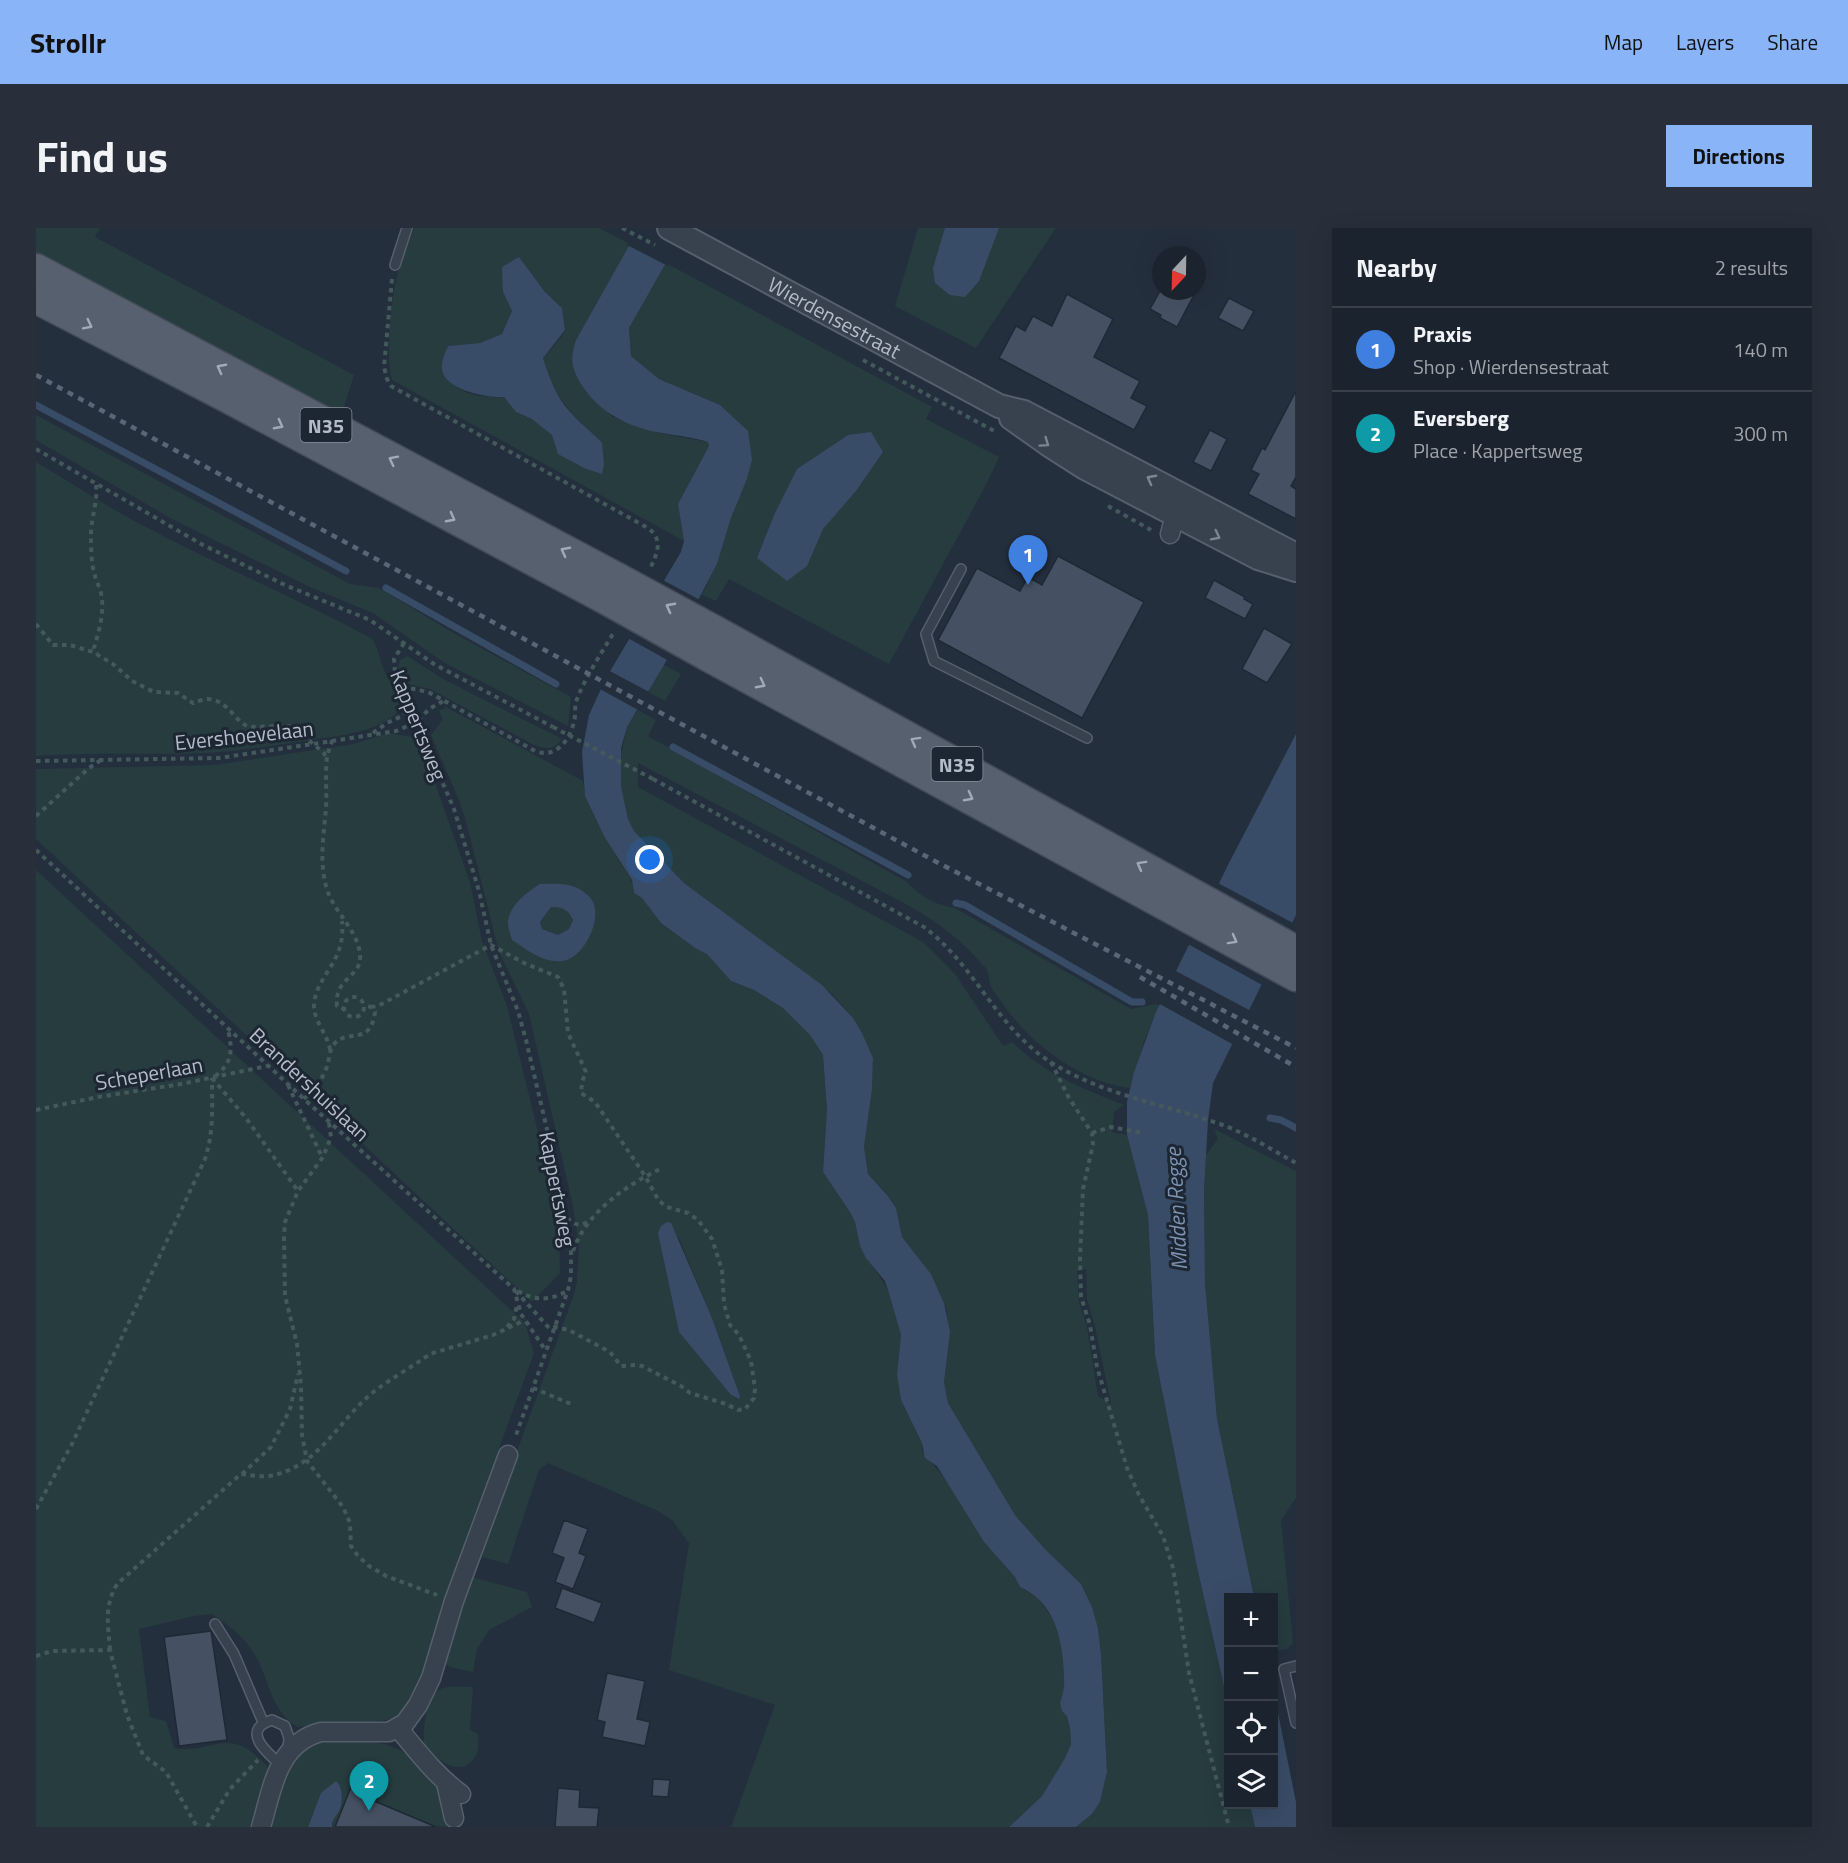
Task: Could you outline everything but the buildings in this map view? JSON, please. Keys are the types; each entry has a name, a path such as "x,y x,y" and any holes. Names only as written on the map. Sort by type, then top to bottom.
{"main road":[{"name":"N35","path":"36,269 612,589 1187,903 1294,966"},
{"name":"N35","path":"36,298 227,397 612,589"}],"street":[{"name":"Wierdensestraat","path":"669,228 999,406 1023,412 1177,516 1258,558 1296,570"},
{"name":"Wierdensestraat","path":"1177,516 1296,555"},
{"path":"261,1827 279,1757 296,1744 310,1735 321,1732 380,1733 398,1728 411,1716 428,1687 454,1601 508,1455"},
{"path":"398,1728 446,1783 461,1794"},
{"path":"446,1783 454,1818"}],"lane":[{"path":"395,265 407,228"},
{"path":"961,569 926,634 934,661 1087,738"},
{"path":"215,1624 234,1653 263,1722"},
{"path":"1296,1666 1284,1669 1296,1724"},
{"path":"272,1720 285,1726 290,1738 279,1757 261,1747 257,1737 263,1722 272,1720"}],"path":[{"path":"395,265 390,287 384,366 391,386 648,528 657,538 658,543 649,572"},
{"path":"854,355 997,433"},
{"path":"36,449 203,546 285,585 370,620 456,677 653,779 924,927 962,962 1006,1023 1025,1042 1051,1062 1084,1081 1214,1121 1296,1163"},
{"path":"95,484 97,498 92,516 92,551 94,575 101,592 102,602 102,616 94,648 98,654"},
{"path":"1104,503 1122,516 1149,530 1177,516"},
{"path":"36,624 53,645 70,645 98,654 113,664 128,679 154,692 178,693 193,703 207,699 223,704 244,725 249,727 288,726 298,730 324,753 327,760"},
{"path":"402,688 423,690 535,751 542,754 551,753 561,747 573,727 577,699 612,635"},
{"name":"Kappertsweg","path":"404,643 393,665 454,809 491,945 518,1011 566,1217 571,1255 568,1290 508,1455"},
{"path":"87,650 94,648"},
{"path":"417,722 429,709 445,700"},
{"path":"372,734 387,723 404,715 409,705"},
{"name":"Evershoevelaan","path":"36,761 219,758 396,731 417,722"},
{"path":"332,740 327,760 322,861 331,901 359,946 360,959 357,970 341,985 338,991 337,1006 344,1009"},
{"path":"36,816 102,759"},
{"name":"Brandershuislaan","path":"36,850 287,1084 514,1289 521,1314 546,1351"},
{"path":"304,1099 326,1070 330,1050 326,1035 315,1016 314,1005 321,981 340,947 343,937 342,919"},
{"path":"364,1005 378,1006 491,945 524,963 558,977 564,989 568,1033 586,1072 581,1094 595,1102 645,1176 659,1201 667,1207 688,1213 698,1220 712,1239 722,1270 724,1304 730,1325 739,1335 751,1361 754,1398 745,1409 738,1410 690,1393 642,1366 621,1366 610,1353 569,1330 549,1328 514,1289"},
{"path":"352,998 361,1000 364,1005 364,1010 357,1017 346,1014 344,1009 344,1004 352,998"},
{"path":"330,1050 338,1040 359,1035 368,1030 374,1015 371,1006"},
{"path":"212,1078 230,1059 232,1049 228,1028"},
{"path":"1051,1062 1069,1098 1092,1132 1093,1144 1083,1189 1080,1259 1082,1297 1090,1325 1097,1367 1127,1468 1139,1495 1163,1536 1173,1568 1189,1673 1229,1827"},
{"name":"Scheperlaan","path":"36,1110 268,1066"},
{"path":"212,1078 246,1118 298,1191"},
{"path":"36,1509 72,1444 205,1159 210,1141 212,1118 212,1078"},
{"path":"287,1084 322,1157"},
{"path":"329,1122 331,1137 322,1157 298,1191 285,1222 284,1237 285,1296 297,1344 302,1436 307,1461 343,1506 350,1523 351,1546 358,1556 386,1576 454,1601"},
{"path":"1092,1132 1111,1127 1143,1133"},
{"path":"571,1255 579,1237 592,1219 617,1195 660,1169"},
{"path":"566,1217 574,1224 580,1225 592,1219"},
{"path":"514,1289 528,1297 543,1300 568,1290"},
{"path":"504,1330 514,1319 518,1300"},
{"path":"241,1474 267,1476 307,1461 370,1395 433,1353 504,1330 525,1320"},
{"path":"197,1827 166,1772 143,1755 128,1715 110,1650 107,1613 109,1598 117,1584 271,1447 291,1409 300,1368"},
{"path":"533,1388 571,1404"},
{"path":"36,1656 52,1651 110,1650"},
{"path":"207,1827 230,1789 259,1759 279,1757"}],"green space":[{"path":"36,228 100,228 95,237 354,375 340,420 36,256"},
{"path":"414,228 599,228 630,244 576,340 586,392 613,417 659,433 708,442 709,446 678,504 684,541 392,380 389,343 393,300 399,271","holes":["519,257 545,292 562,308 565,331 543,358 550,382 571,413 602,443 524,416 503,397 483,396 463,391 451,381 442,361 448,346 480,343 502,334 512,311 503,292"]},
{"path":"918,228 1056,228 976,348 895,306"},
{"path":"666,263 932,407 926,419 999,457 889,664 729,579 716,601 702,595 717,564 752,460 720,405 659,379 631,356 629,328","holes":["848,435 883,452 856,491 822,529 814,550 757,558 774,515 797,469"]},
{"path":"36,415 350,584 379,588 450,631 571,697 568,726 443,662 373,613 312,588 172,519 36,440"},
{"path":"36,462 132,520 371,638 376,645 382,666 403,706 384,722 361,731 258,748 206,753 36,756"},
{"path":"407,656 445,680 562,739 556,746 550,748 534,745 430,689 408,684 402,679 398,668 400,660"},
{"path":"664,665 681,674 665,701 648,692"},
{"path":"446,707 583,781 592,811 630,879 634,893 642,898 661,923 695,948 707,953 731,981 754,990 783,1008 810,1035 823,1055 827,1110 823,1172 850,1212 855,1222 860,1246 888,1290 901,1335 897,1375 901,1400 922,1443 922,1451 946,1480 984,1542 1015,1577 1020,1587 1038,1598 1054,1621 1062,1646 1065,1689 1060,1703 1067,1715 1071,1744 1042,1796 1009,1827 731,1827 775,1705 669,1670 689,1543 672,1520 658,1511 548,1463 539,1470 508,1564 479,1556 574,1294 579,1247 573,1206 529,1014 499,952 467,825 431,735 443,719 439,711","holes":["540,884 596,916 536,956","678,1236 712,1318 740,1395 737,1399 731,1395 679,1332 664,1262"]},
{"path":"638,710 656,720 648,736 907,882 929,900 955,908 1131,1009 1156,1004 1160,1006 1145,1039 1130,1088 1112,1085 1076,1070 1058,1059 1027,1033 994,992 985,967 964,945 935,922 902,902 638,763 638,787 923,942 955,974 1003,1046 1012,1042 1050,1071 1124,1105 1114,1112 1112,1132 1127,1135 1148,1215 1155,1355 1197,1567 1224,1686 1224,1809 1251,1809 1255,1827 1076,1827 1092,1814 1100,1802 1107,1772 1098,1628 1092,1607 1081,1584 1044,1548 1015,1515 948,1403 944,1382 948,1349 947,1310 931,1274 902,1237 896,1208 868,1174 864,1147 872,1089 873,1058 853,1018 831,993 684,883 634,831 628,819 621,786 621,755 627,727","holes":["1086,1269 1087,1299 1111,1404 1098,1396 1087,1327 1079,1302 1077,1271"]},
{"path":"388,733 419,738 470,882 482,941 507,1006 559,1230 560,1273 532,1302 36,839 36,769 215,765 354,744"},
{"path":"36,870 525,1323 534,1353 465,1541 421,1682 404,1709 395,1716 377,1722 330,1722 297,1727 280,1711 259,1662 249,1646 235,1631 212,1614 139,1629 150,1717 166,1721 174,1748 200,1748 231,1743 253,1753 267,1766 250,1827 36,1827"},
{"path":"551,907 564,909 573,920 569,929 558,935 542,929 540,922"},
{"path":"1214,1129 1296,1171 1296,1498 1281,1520 1293,1643 1287,1649 1278,1650 1278,1593 1253,1593 1217,1419 1205,1283 1204,1190 1206,1155 1218,1139"},
{"path":"472,1577 527,1592 532,1607 489,1630 477,1649 473,1672 450,1667 443,1663"},
{"path":"473,1687 470,1730 478,1734 478,1751 472,1761 465,1766 450,1766 424,1745 428,1707 434,1694 442,1688"},
{"path":"345,1739 385,1744 402,1751 411,1758 440,1790 449,1827 424,1826 419,1820 372,1800 375,1792 365,1785 353,1782 336,1823 344,1827 332,1827 335,1815 340,1809 342,1793 313,1813 308,1827 270,1827 288,1769 294,1759 316,1742"}],"water":[{"path":"945,228 999,228 979,281 965,297 950,295 935,283 933,268"},
{"path":"630,244 666,263 629,328 631,356 659,379 720,405 748,431 752,460 717,564 664,665 627,727 621,748 621,786 628,819 634,831 684,883 822,985 853,1018 862,1033 873,1058 872,1089 864,1147 868,1174 896,1208 902,1237 931,1274 944,1303 950,1332 944,1382 948,1403 1015,1515 1044,1548 1081,1584 1092,1607 1098,1628 1107,1772 1100,1802 1092,1814 1076,1827 1009,1827 1042,1796 1071,1744 1067,1716 1062,1711 1060,1703 1064,1683 1059,1638 1046,1608 1031,1593 1020,1587 1015,1577 984,1542 937,1466 925,1458 922,1443 901,1400 897,1375 901,1335 885,1281 866,1258 850,1212 823,1172 827,1110 823,1055 810,1035 783,1008 754,990 731,981 707,954 661,923 642,898 634,893 632,880 604,836 585,796 582,752 589,715 606,678 681,552 684,541 678,504 709,446 708,442 650,431 616,418 588,394 575,373 572,358 576,340"},
{"path":"519,257 545,292 562,308 565,330 543,358 551,380 566,407 602,443 604,464 602,474 584,468 558,454 552,435 532,419 516,412 504,397 477,394 458,387 450,382 442,369 448,346 480,343 502,334 512,311 503,292 502,267"},
{"path":"871,432 883,452 856,491 823,529 807,566 787,581 757,558 774,515 797,469 848,435"},
{"name":"Midden Regge","path":"1296,734 1296,915 1213,1083 1208,1120 1204,1190 1205,1283 1217,1419 1253,1593 1224,1593 1224,1686 1197,1567 1155,1355 1148,1215 1127,1135 1127,1102 1134,1072 1156,1012 1229,863"},
{"path":"540,884 560,884 578,888 593,902 595,919 589,938 577,954 570,959 548,960 529,952 512,940 508,925 509,915 525,895","holes":["551,907 567,911 573,920 569,929 558,935 542,929 540,922"]},
{"path":"667,1222 671,1223 712,1318 740,1396 739,1399 731,1395 679,1332 658,1233 661,1226"},
{"path":"1278,1713 1296,1802 1296,1827 1255,1827 1251,1809 1278,1809"},
{"path":"336,1781 341,1790 342,1802 332,1827 308,1827 321,1793"}],"pier":[{"path":"636,228 686,228 668,266 627,245"},
{"path":"661,579 702,601 669,661 626,637"},
{"path":"608,670 651,693 640,711 598,688"},
{"path":"1216,882 1295,924 1264,986 1186,943"},
{"path":"1174,970 1251,1011 1234,1045 1158,1003"}],"waterway":[{"path":"36,405 346,571"},
{"path":"386,588 556,684"},
{"path":"673,747 908,875"},
{"path":"956,903 965,905 1132,1002 1142,1002"},
{"path":"1270,1118 1281,1120 1296,1128"}],"railway":[{"path":"36,375 931,859 1296,1048"},
{"path":"1140,977 1296,1067"}],"place":[{"name":"Praxis","path":"1028,585"},
{"name":"Eversberg","path":"369,1811"}]}
